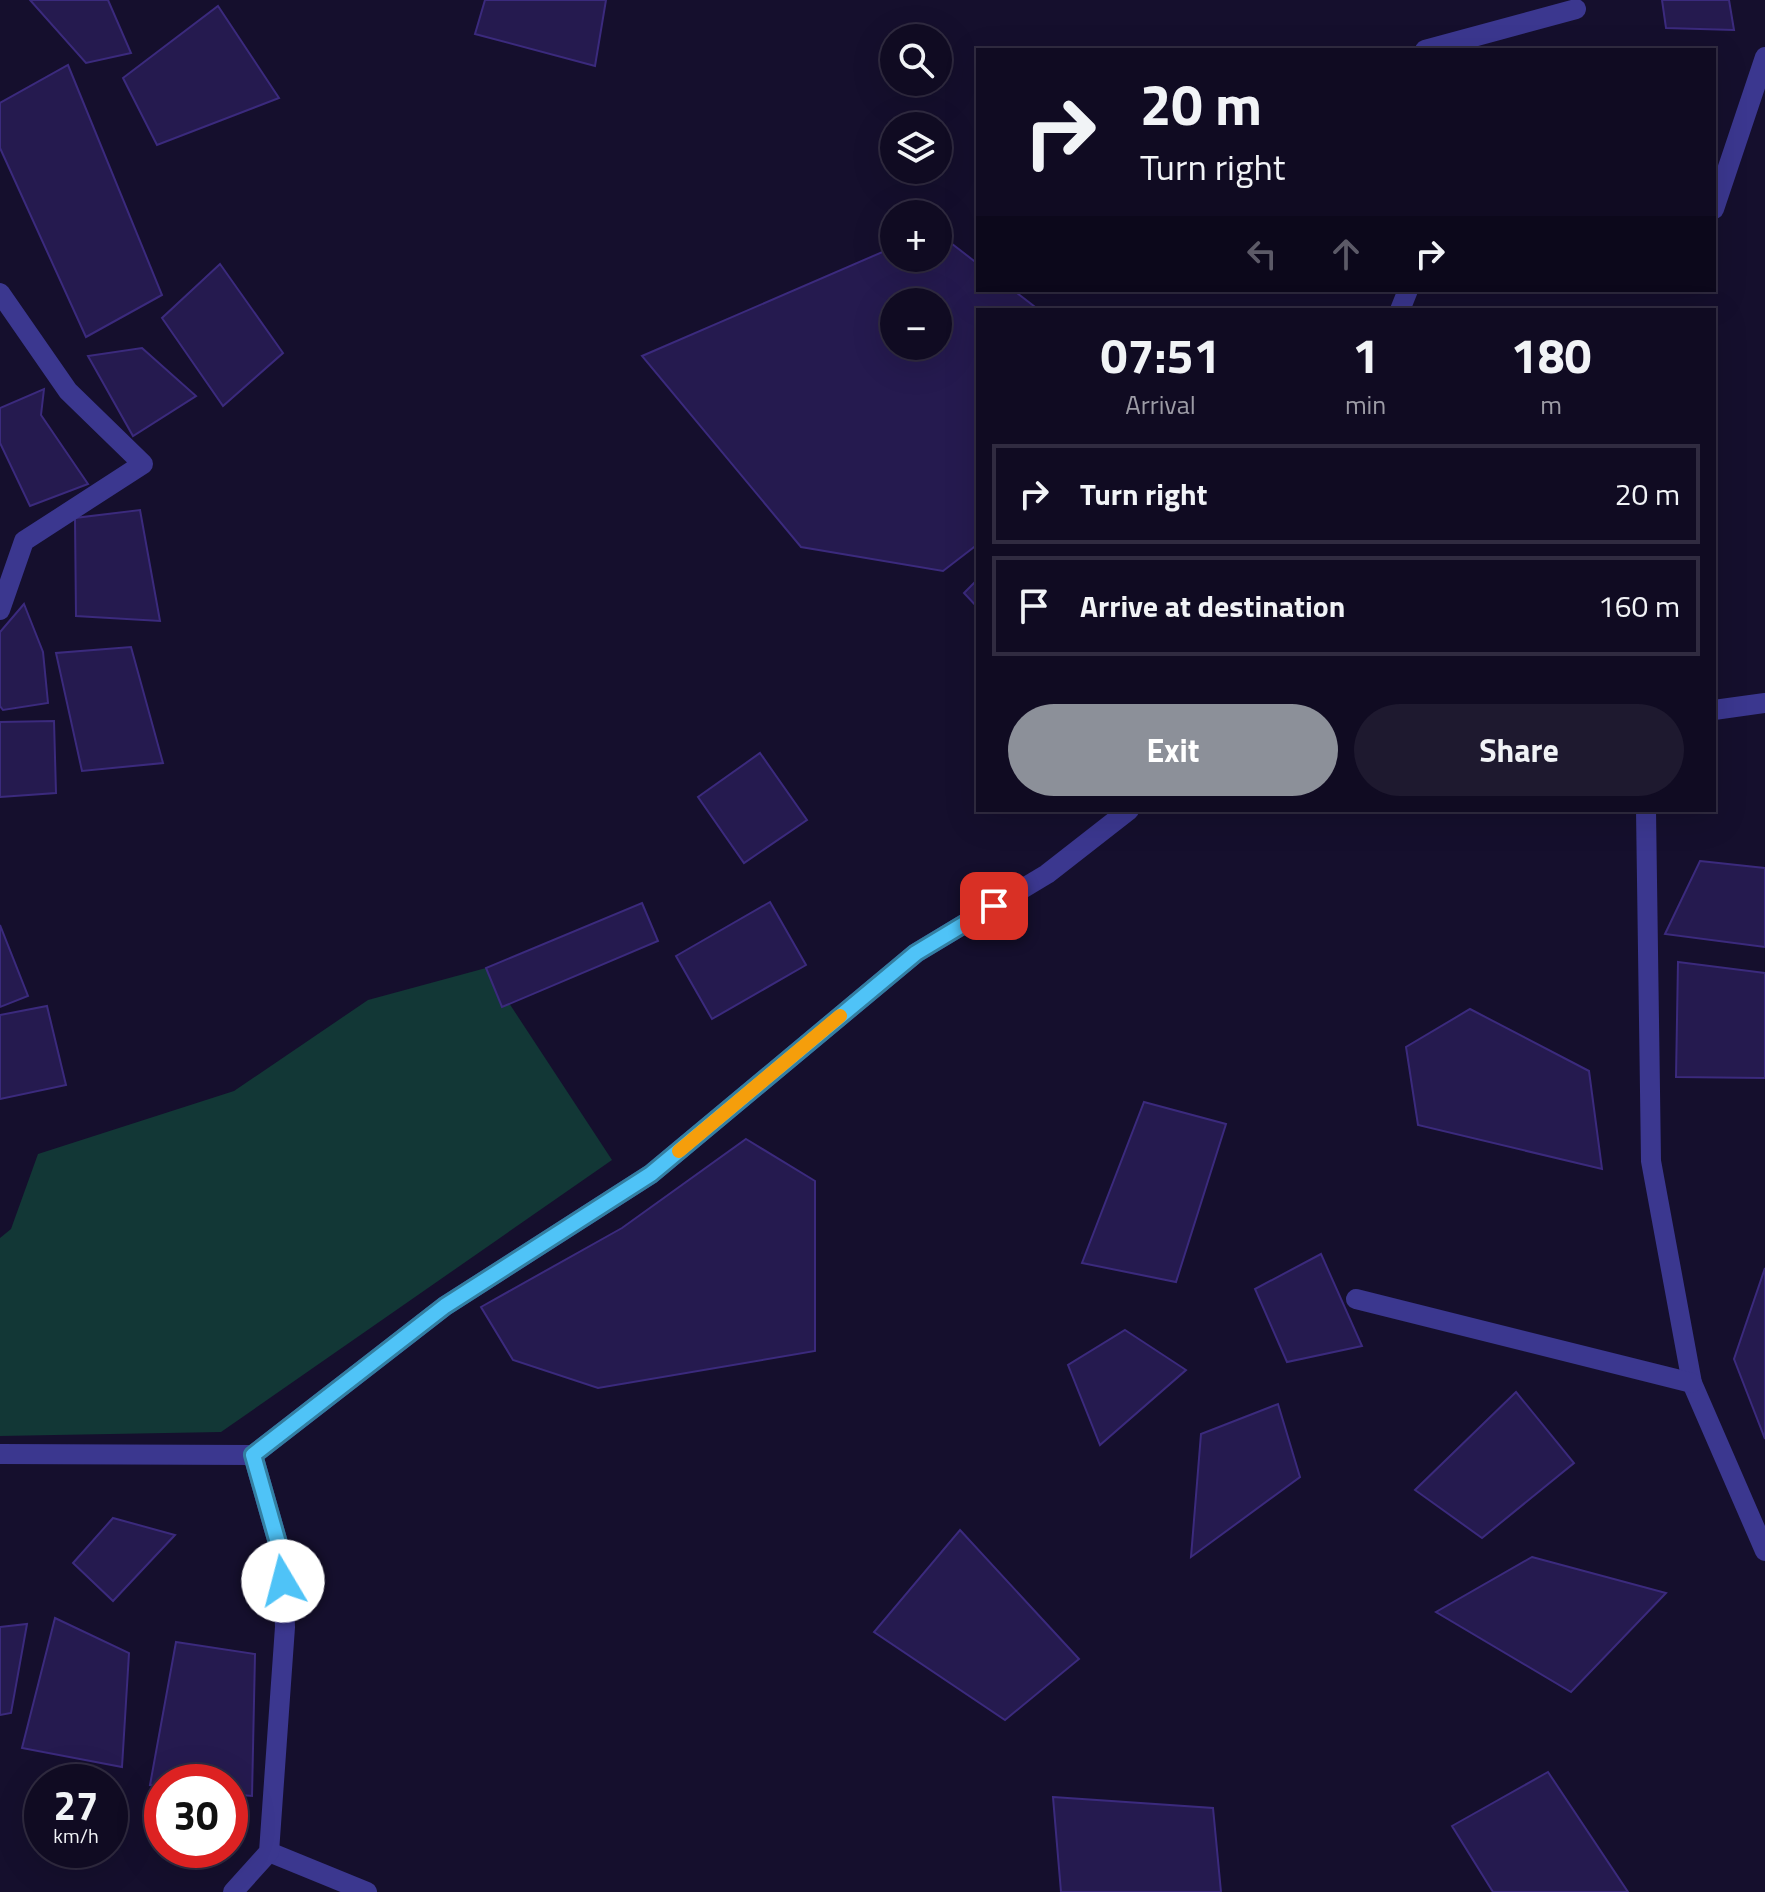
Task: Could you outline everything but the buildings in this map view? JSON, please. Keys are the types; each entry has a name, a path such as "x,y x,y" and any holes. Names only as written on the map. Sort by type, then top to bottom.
{"street":[{"path":"1432,48 1576,9"},
{"path":"1716,203 1765,57"},
{"path":"0,293 68,391 143,464 24,541 0,610"},
{"path":"1716,710 1765,703"},
{"path":"0,1454 253,1455 445,1306 651,1174 916,953 1047,874 1126,812"},
{"path":"1646,812 1651,1161 1692,1383 1765,1551"},
{"path":"1356,1299 1692,1383"},
{"path":"233,1892 269,1852 285,1627 282,1557 253,1455"},
{"path":"269,1852 367,1892"}],"green space":[{"path":"486,968 612,1160 221,1432 0,1436 0,1238 11,1229 38,1154 234,1091 368,1000"}],"slow traffic":[{"path":"679,1151 840,1016"}],"route":[{"path":"283,1581 282,1557 253,1455 445,1306 651,1174 916,953 994,906"}]}
